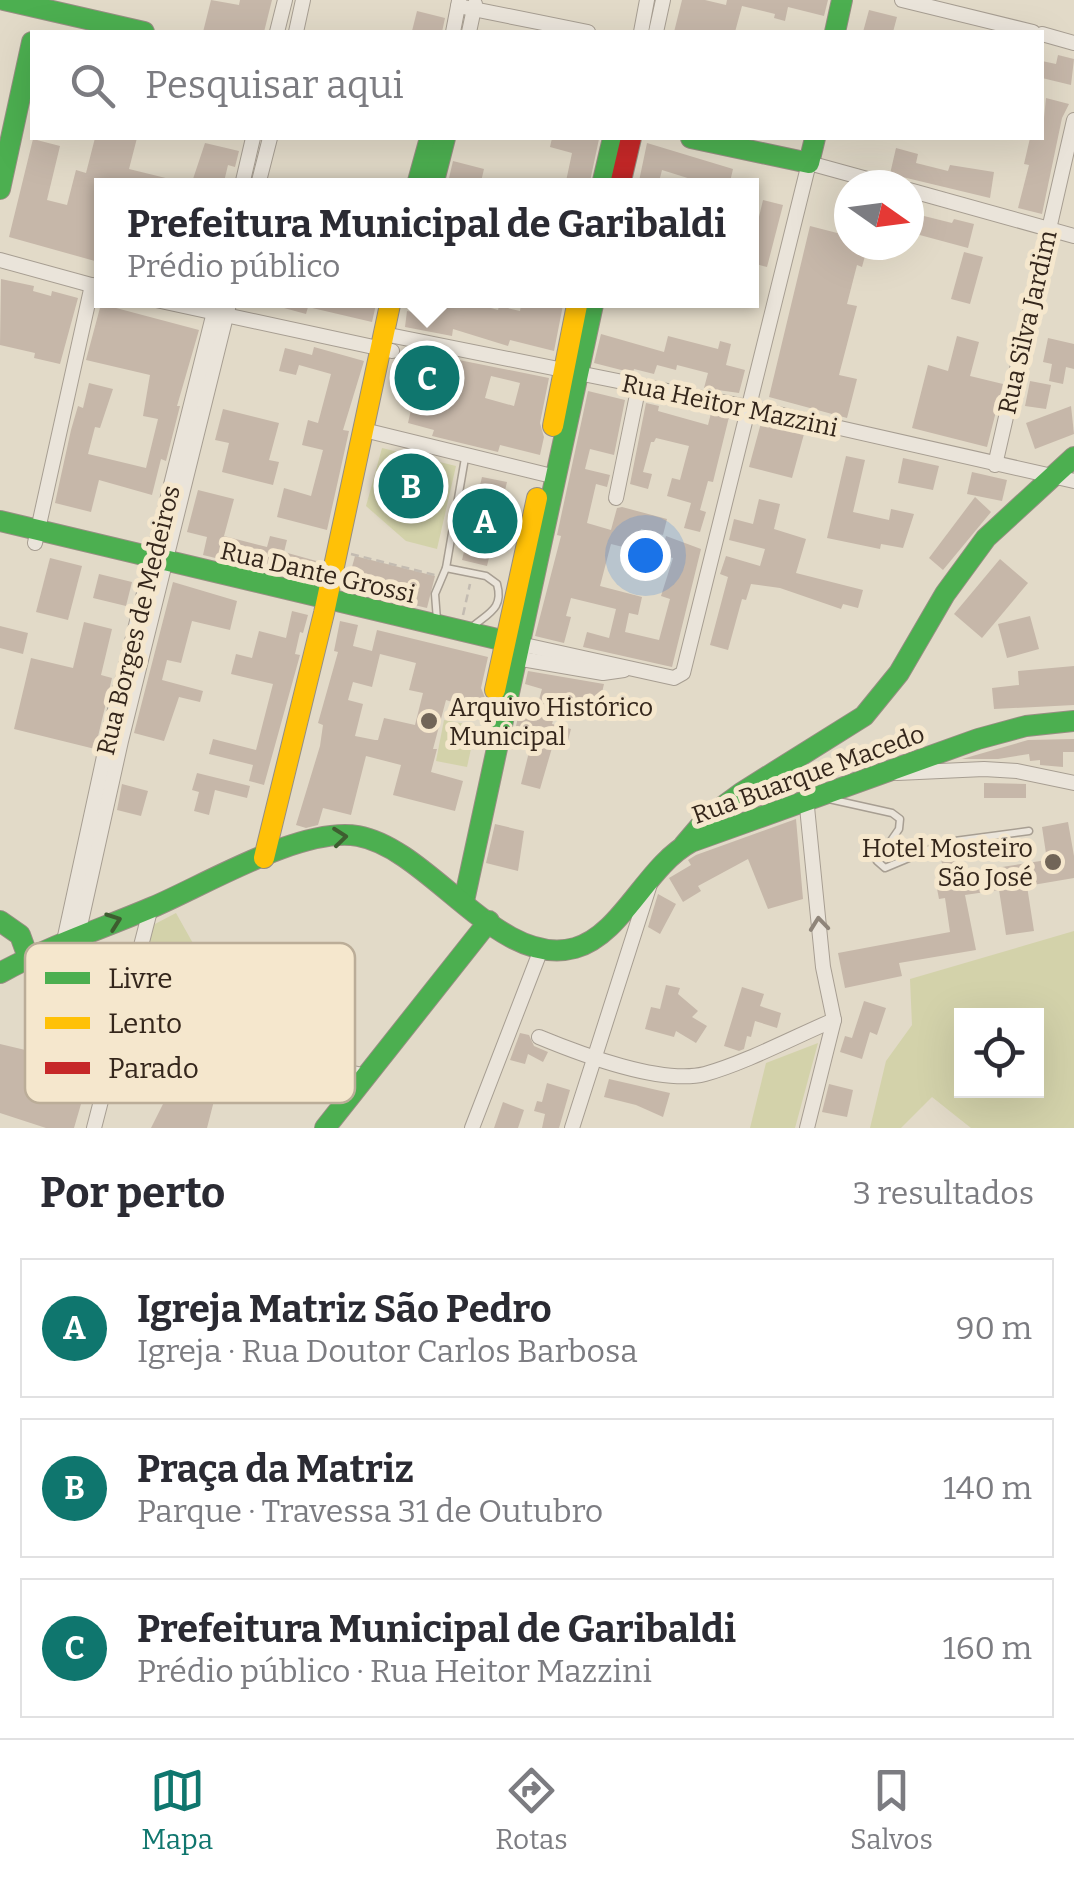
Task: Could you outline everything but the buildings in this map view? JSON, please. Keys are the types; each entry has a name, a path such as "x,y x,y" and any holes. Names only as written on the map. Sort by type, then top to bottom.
{"street":[{"path":"4,0 41,4 137,30"},
{"path":"278,30 285,0"},
{"path":"296,30 303,0"},
{"path":"641,30 648,0"},
{"path":"656,30 663,0"},
{"path":"836,30 842,0"},
{"path":"902,0 1026,30"},
{"path":"453,30 458,3 580,30"},
{"path":"34,30 41,4"},
{"path":"469,30 475,5"},
{"path":"1044,34 1074,42"},
{"path":"0,190 30,51"},
{"name":"Rua Silva Jardim","path":"995,466 1074,120"},
{"path":"244,178 253,140"},
{"path":"260,178 270,140"},
{"path":"420,178 430,140"},
{"path":"435,178 444,140"},
{"path":"604,178 614,140"},
{"path":"622,178 631,140"},
{"path":"701,140 835,170"},
{"path":"746,407 814,140"},
{"path":"924,194 1074,236"},
{"path":"0,260 94,286"},
{"path":"36,536 94,299"},
{"path":"270,855 369,431 388,343 390,308"},
{"path":"388,343 402,308"},
{"path":"572,370 577,308"},
{"path":"458,898 572,370 591,308"},
{"name":"Rua Heitor Mazzini","path":"219,311 388,343 572,370 1074,481"},
{"name":"Rua Borges de Medeiros","path":"71,938 219,311"},
{"path":"616,498 638,385"},
{"name":"Rua Dante Grossi","path":"0,521 36,536 603,673 625,670 674,678 682,673 746,407"},
{"path":"369,431 549,476"},
{"path":"330,608 347,552 369,431"},
{"path":"683,846 707,818 741,793 864,716 899,674 945,594 986,538 1074,457"},
{"name":"Rua Dante Grossi","path":"0,535 36,536"},
{"name":"Rua Dante Grossi","path":"330,608 455,629 511,649"},
{"name":"Rua Buarque Macedo","path":"540,952 564,951 590,941 683,846 810,796 1004,731 1052,721 1074,721"},
{"path":"882,774 1000,770 1074,783"},
{"path":"807,1128 834,1020 823,967 810,796"},
{"path":"60,943 270,855 339,834 376,841 540,952 472,1128"},
{"path":"572,1128 653,875"},
{"path":"142,943 151,908"},
{"path":"0,921 20,935 25,949"},
{"path":"355,1091 489,921"},
{"path":"0,973 25,959"},
{"path":"539,1037 592,1058 673,1076 702,1074 834,1020"},
{"path":"355,1073 367,1076"},
{"path":"94,1128 100,1103"},
{"path":"325,1128 345,1103"}],"lane":[{"path":"444,569 486,576 497,584 500,603 494,612 455,629 434,605 466,456"},
{"path":"810,796 892,813 900,819 899,828 878,862 886,868 947,842 1029,831"}],"path":[{"path":"347,552 444,569"},
{"path":"455,629 472,573"}],"green space":[{"path":"382,448 456,466 437,549 406,541 366,506"},
{"path":"444,720 476,726 467,767 436,761"},
{"path":"176,913 193,943 148,943 153,925"},
{"path":"1074,931 1074,1128 971,1128 932,1097 901,1128 870,1128 886,1061 912,1025 910,979"},
{"path":"818,1043 795,1128 750,1128 766,1063"}],"traffic: fast":[{"path":"4,0 135,30"},
{"path":"835,30 842,0"},
{"path":"0,189 30,51"},
{"path":"419,178 429,140"},
{"path":"435,178 444,140"},
{"path":"604,178 613,140"},
{"path":"700,140 809,163 815,140"},
{"path":"464,901 592,308"},
{"path":"684,845 707,818 741,793 864,716 899,673 945,594 986,538 1074,457"},
{"path":"0,521 518,644"},
{"path":"63,943 282,848 335,835 358,836 385,845 491,925 519,941 547,950 575,948 607,929 660,867 691,842 978,739 1026,726 1074,721"},
{"path":"0,921 20,935 25,949"},
{"path":"355,1090 489,921"},
{"path":"0,973 25,961"},
{"path":"325,1128 345,1103"}],"traffic: slow":[{"path":"264,858 324,613 389,308"},
{"path":"553,426 576,308"},
{"path":"495,690 537,498"}],"traffic: jam":[{"path":"622,178 631,140"}],"place":[{"name":"Prefeitura Municipal de Garibaldi","path":"427,378"},
{"name":"Praça da Matriz","path":"411,486"},
{"name":"Igreja Matriz São Pedro","path":"485,521"},
{"name":"Arquivo Histórico Municipal","path":"429,721"},
{"name":"Hotel Mosteiro São José","path":"1053,862"}]}
